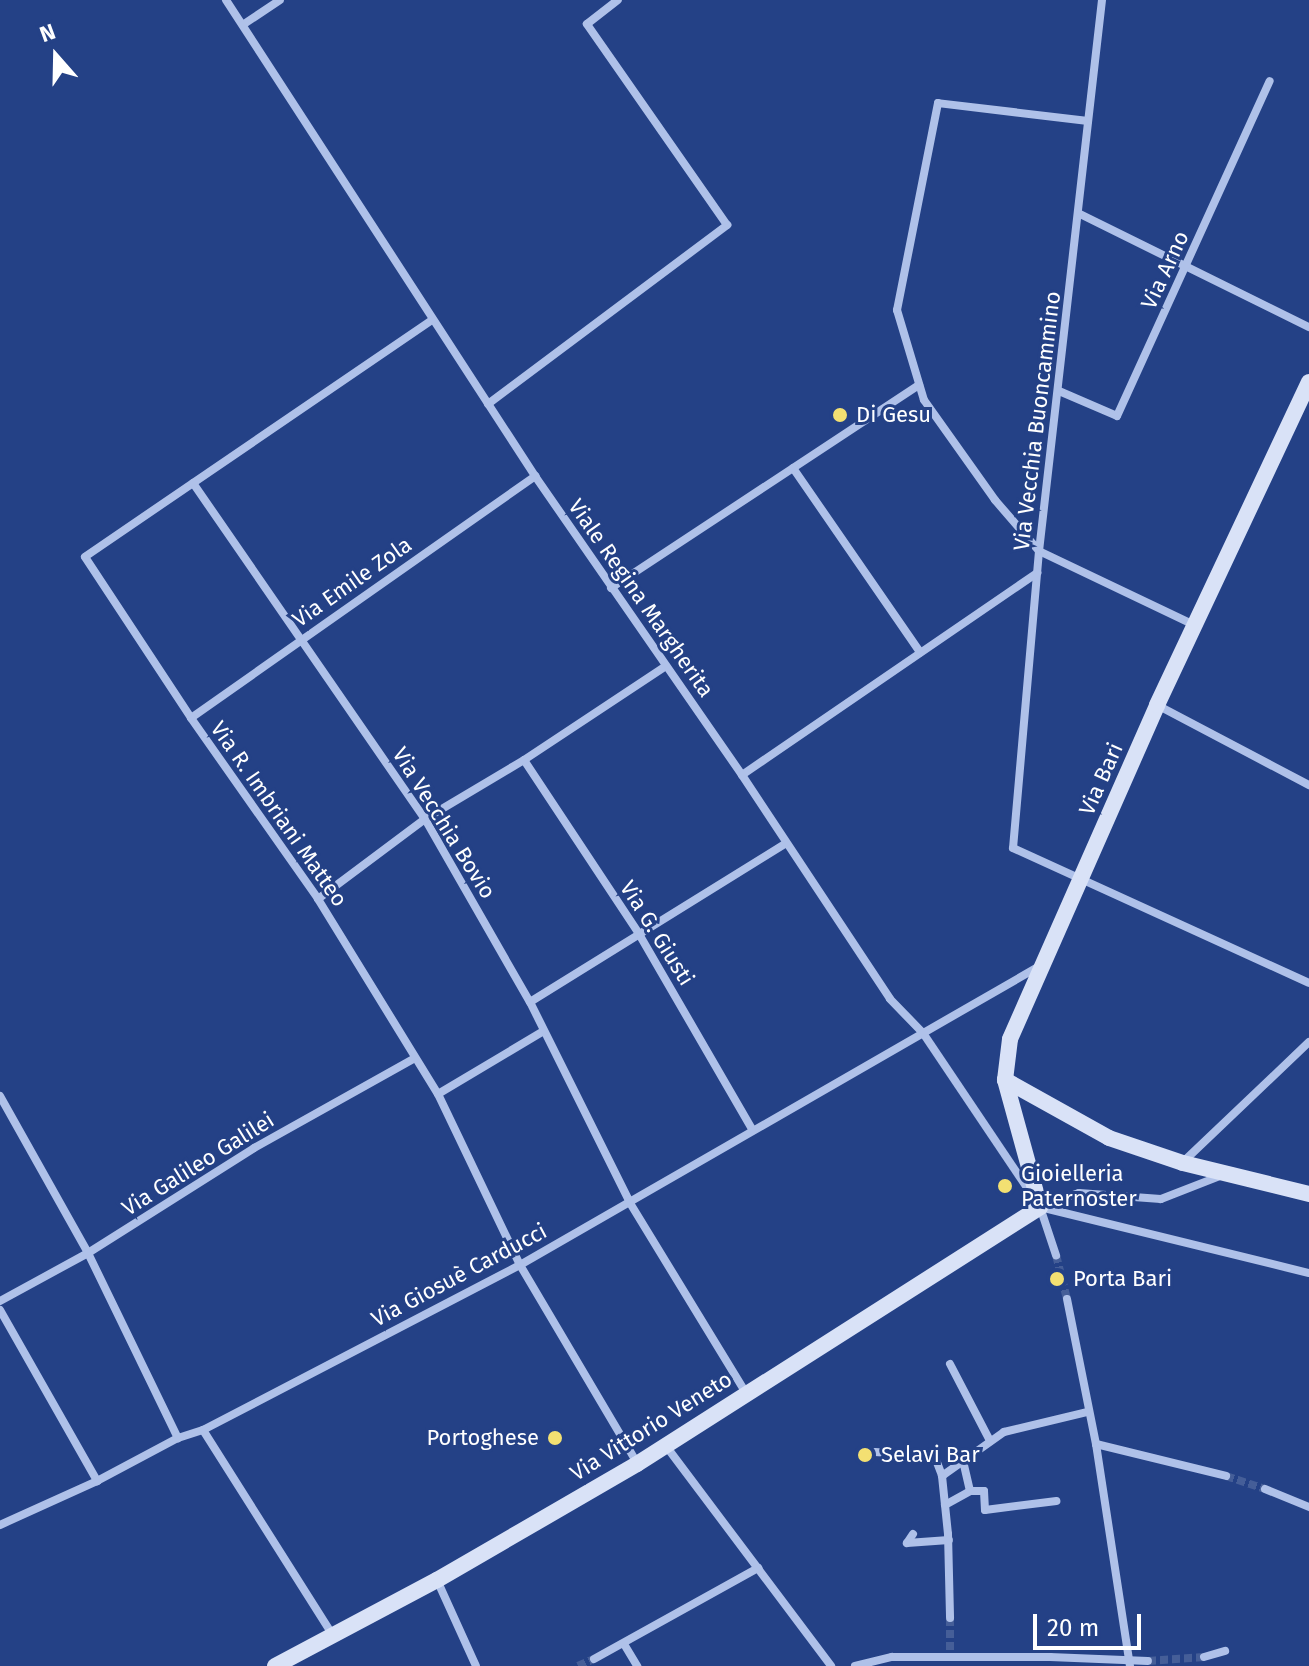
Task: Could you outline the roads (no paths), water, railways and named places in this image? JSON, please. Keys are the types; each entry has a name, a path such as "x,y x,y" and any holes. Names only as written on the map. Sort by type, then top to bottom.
{"main road":[{"name":"Via Bari","path":"1040,1207 1005,1080 1010,1039 1157,705 1197,626 1309,382"},
{"path":"1005,1080 1109,1138 1183,1163 1309,1194"},
{"name":"Via Vittorio Veneto","path":"275,1666 437,1580 637,1464 1040,1207"}],"street":[{"name":"Viale Regina Margherita","path":"226,0 535,476 742,775 890,999 923,1033 1040,1207 1056,1255"},
{"path":"244,24 280,0"},
{"path":"488,404 727,225 587,24 618,0"},
{"name":"Via Vecchia Buoncammino","path":"1081,878 1013,848 1039,551 1080,214 1102,0"},
{"name":"Via Arno","path":"1059,391 1117,416 1270,81"},
{"path":"1088,121 938,103 897,310 924,400 995,500 1039,551 1197,626"},
{"path":"1080,214 1309,327"},
{"name":"Via R. Imbriani Matteo","path":"432,320 85,557 191,718 318,899 438,1094 520,1265 637,1464"},
{"path":"611,588 919,385"},
{"path":"793,468 920,652"},
{"name":"Via Emile Zola","path":"191,718 535,476"},
{"name":"Via Vecchia Bovio","path":"193,483 425,819 530,1002 542,1032 630,1203 746,1393"},
{"path":"742,775 1037,573"},
{"path":"318,899 425,819 524,760 666,666"},
{"path":"1157,705 1309,785"},
{"name":"Via G. Giusti","path":"524,760 639,934 752,1129"},
{"path":"530,1002 785,844"},
{"path":"1081,878 1309,983"},
{"name":"Via Giosuè Carducci","path":"0,1525 97,1481 178,1438 203,1430 520,1265 1040,966"},
{"path":"438,1094 542,1032"},
{"path":"1183,1163 1309,1042"},
{"name":"Via Galileo Galilei","path":"0,1301 88,1253 254,1148 415,1058"},
{"path":"0,1096 88,1253 178,1438"},
{"path":"1040,1207 1079,1193 1161,1199 1226,1174"},
{"path":"1040,1207 1309,1273"},
{"path":"1067,1299 1087,1412 1096,1444 1129,1663"},
{"path":"0,1310 97,1481"},
{"path":"950,1364 990,1441"},
{"path":"942,1476 1004,1432 1087,1412"},
{"path":"203,1430 332,1634"},
{"path":"1096,1444 1226,1476"},
{"path":"666,1446 831,1666"},
{"path":"875,1452 905,1454"},
{"path":"933,1452 942,1476 949,1540 950,1618"},
{"path":"963,1461 970,1491"},
{"path":"1265,1489 1309,1507"},
{"path":"945,1505 970,1491 984,1491 985,1510 1056,1501"},
{"path":"913,1534 907,1543 949,1540"},
{"path":"594,1659 758,1568"},
{"path":"437,1580 476,1666"},
{"path":"624,1644 637,1666"},
{"path":"1204,1657 1225,1651"},
{"path":"855,1666 892,1657 1148,1661"}],"tunnel":[{"path":"1056,1255 1067,1299"},
{"path":"905,1454 933,1452"},
{"path":"1226,1476 1265,1489"},
{"path":"950,1618 950,1657"},
{"path":"1148,1661 1204,1657"},
{"path":"578,1666 594,1659"}],"place":[{"name":"Di Gesu","path":"840,415"},
{"name":"Gioielleria Paternoster","path":"1005,1186"},
{"name":"Porta Bari","path":"1057,1279"},
{"name":"Portoghese","path":"555,1438"},
{"name":"Selavi Bar","path":"865,1455"}]}
